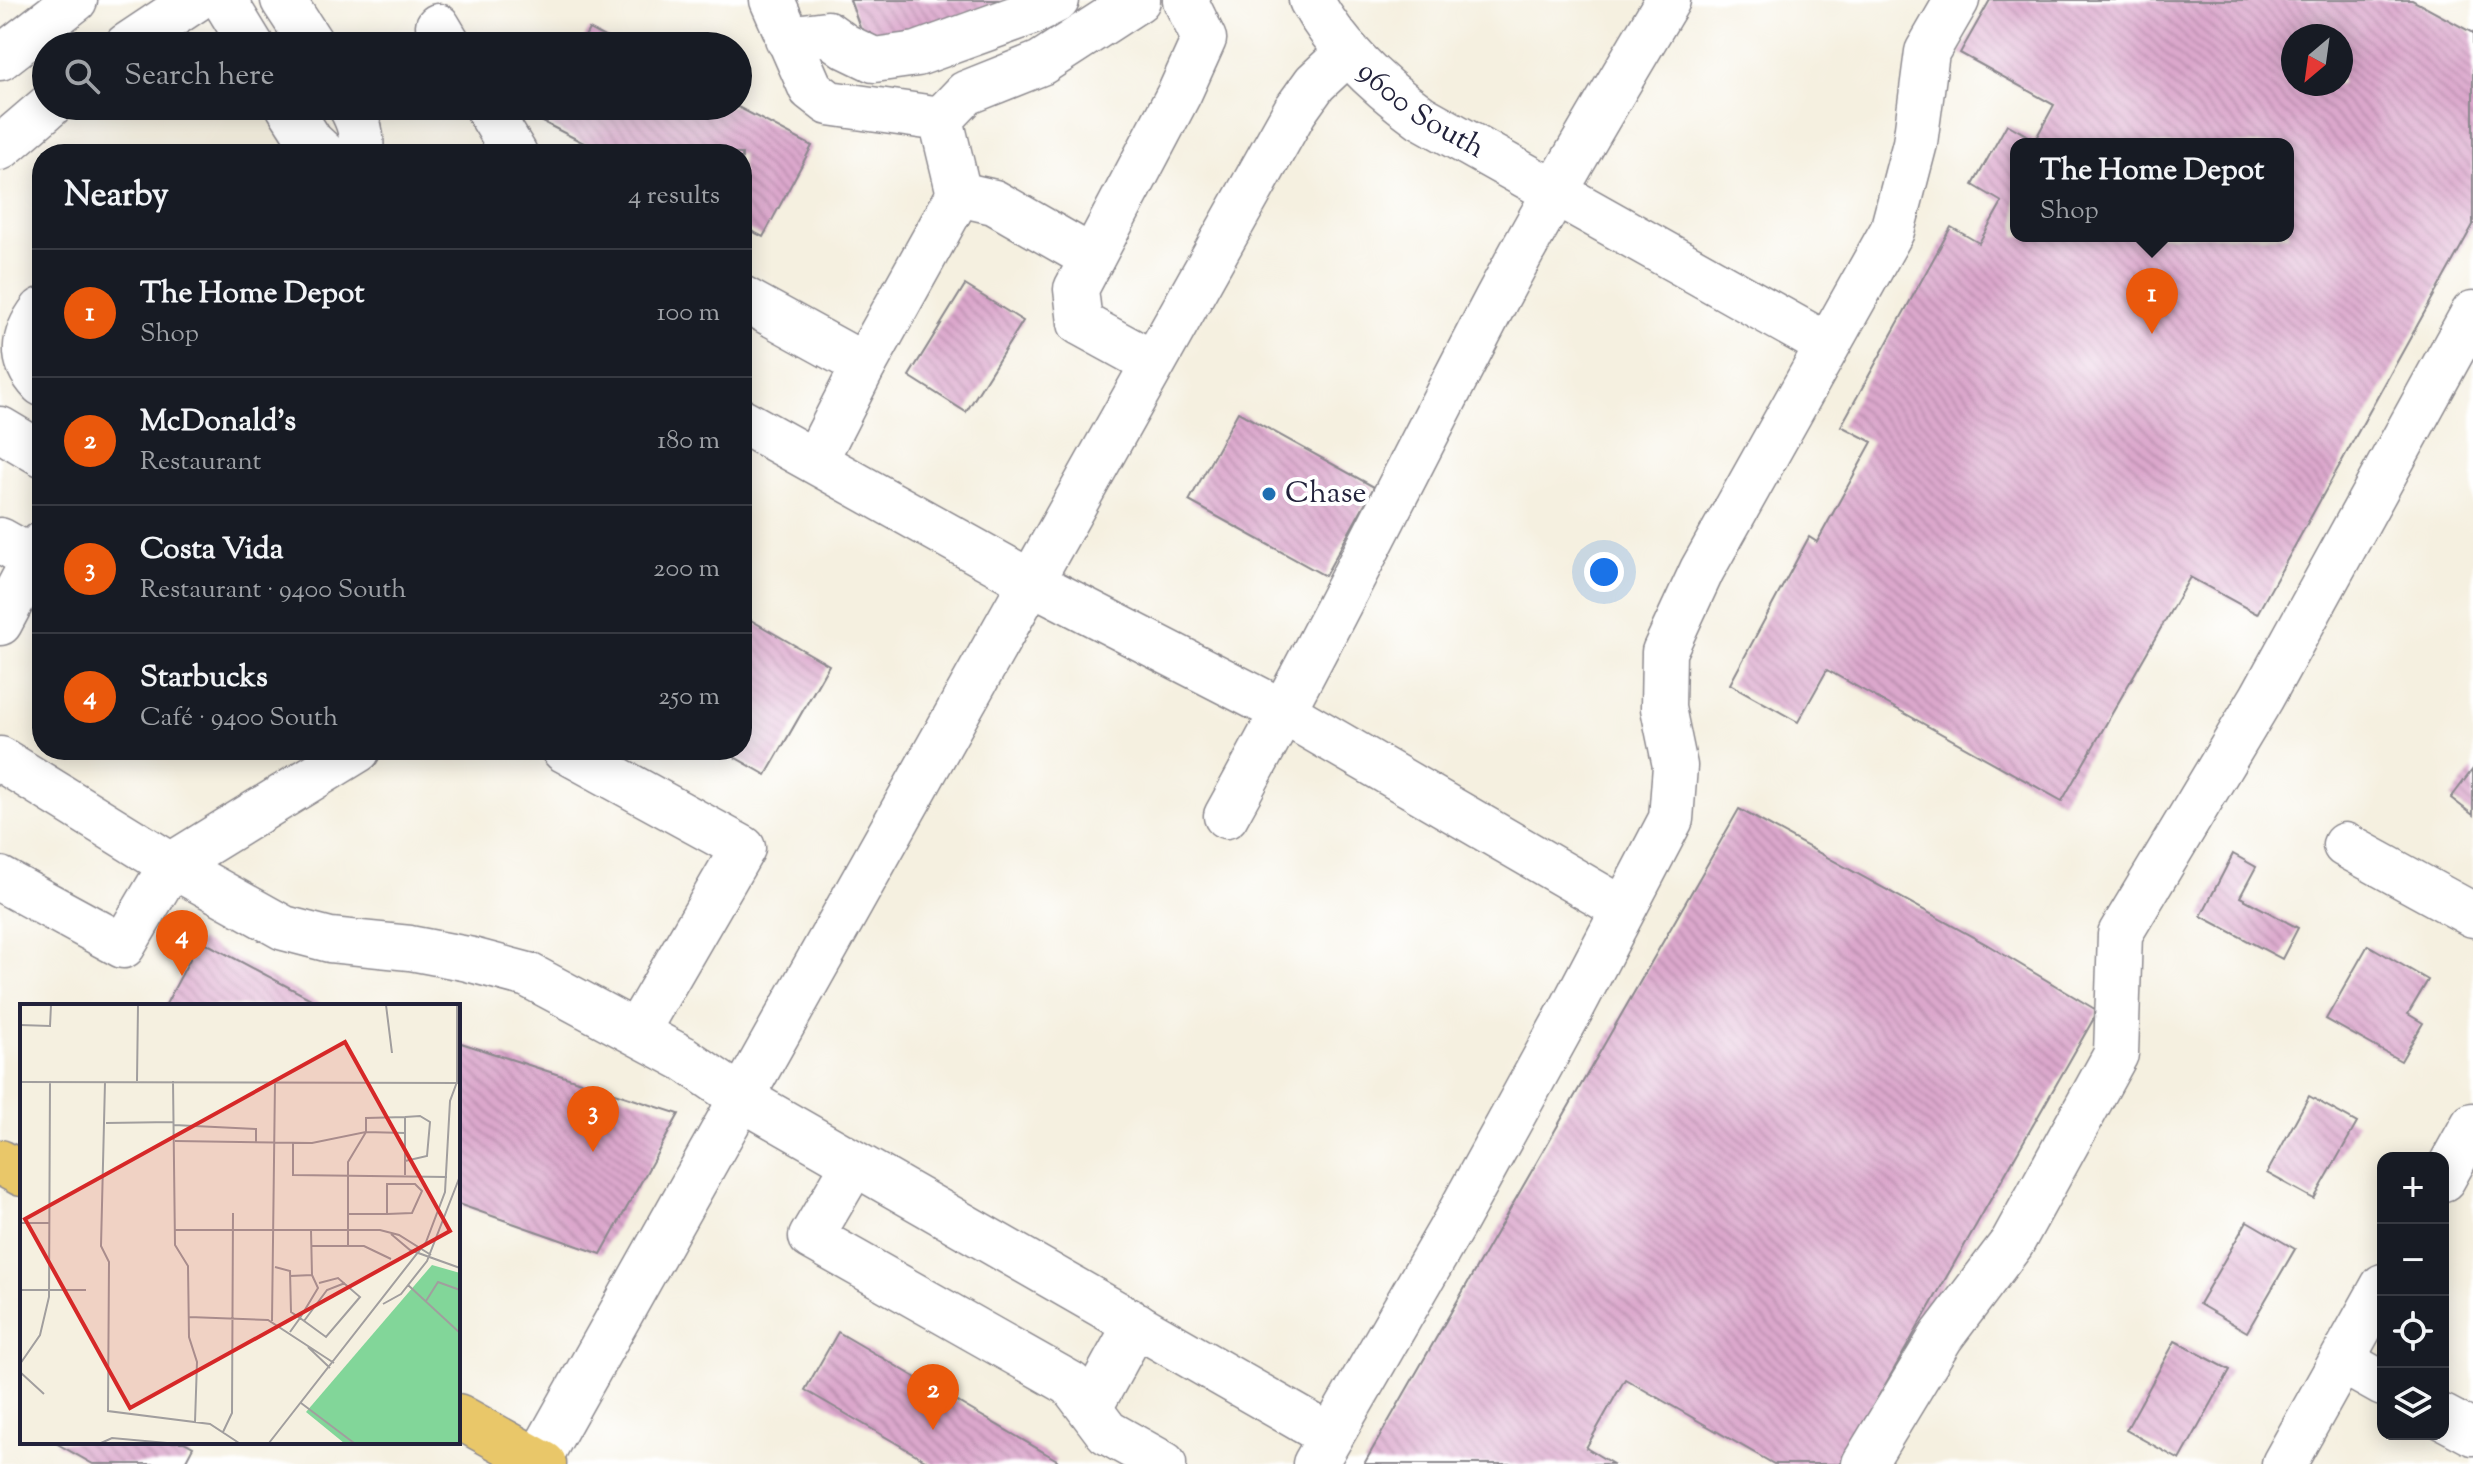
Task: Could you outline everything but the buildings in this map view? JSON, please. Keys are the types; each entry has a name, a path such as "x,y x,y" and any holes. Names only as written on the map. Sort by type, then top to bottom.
{"main road":[{"path":"0,1162 20,1173"},
{"path":"460,1417 541,1462"}],"street":[{"path":"34,32 75,0"},
{"path":"147,32 195,0"},
{"path":"224,0 243,32"},
{"path":"283,0 304,32"},
{"path":"780,19 827,33 874,60 917,54 1033,12 1057,0"},
{"path":"941,119 966,93 1041,63 1138,0"},
{"path":"1153,363 1080,323 1076,289 1180,92 1204,39 1185,0"},
{"name":"9600 South","path":"1311,0 1367,74 1421,117 1827,345"},
{"path":"1226,816 1284,712 1497,299 1668,0"},
{"path":"0,759 171,865 284,928 330,940 453,956 528,975 637,1031 741,1098 1136,1324 1323,1450 1453,1225 1671,819 1675,766 1663,708 1664,652 1702,570 1892,231 1915,143 1927,52 1957,0"},
{"path":"780,19 811,89 829,103 941,119"},
{"path":"0,58 32,33"},
{"path":"541,1462 741,1098 1295,111 1315,83 1348,52"},
{"path":"815,461 864,365 959,194 941,119"},
{"path":"0,148 33,120"},
{"path":"297,120 313,144"},
{"path":"357,120 363,144"},
{"path":"494,120 509,144"},
{"path":"959,194 994,202 1092,258"},
{"path":"752,303 864,365"},
{"path":"1864,1464 1941,1337 2012,1243 2116,1054 2120,934 2262,697 2473,313"},
{"path":"32,323 25,346 32,373"},
{"path":"752,426 1031,582 1284,712 1623,909"},
{"path":"0,429 32,448"},
{"path":"0,623 25,548"},
{"path":"0,879 123,946 171,865 342,760"},
{"path":"582,760 743,848 637,1031"},
{"path":"2345,845 2473,915"},
{"path":"2449,1168 2473,1125"},
{"path":"854,1164 811,1237 1071,1384 1107,1432 1164,1464"},
{"path":"2284,1464 2378,1296"},
{"path":"1090,1408 1136,1324"},
{"path":"2342,1361 2377,1381"},
{"path":"2449,1420 2473,1433"}],"place":[{"name":"The Home Depot","path":"2152,334"},
{"name":"Chase","path":"1269,494"},
{"name":"Starbucks","path":"182,976"},
{"name":"Costa Vida","path":"593,1152"},
{"name":"McDonald's","path":"933,1430"}]}
